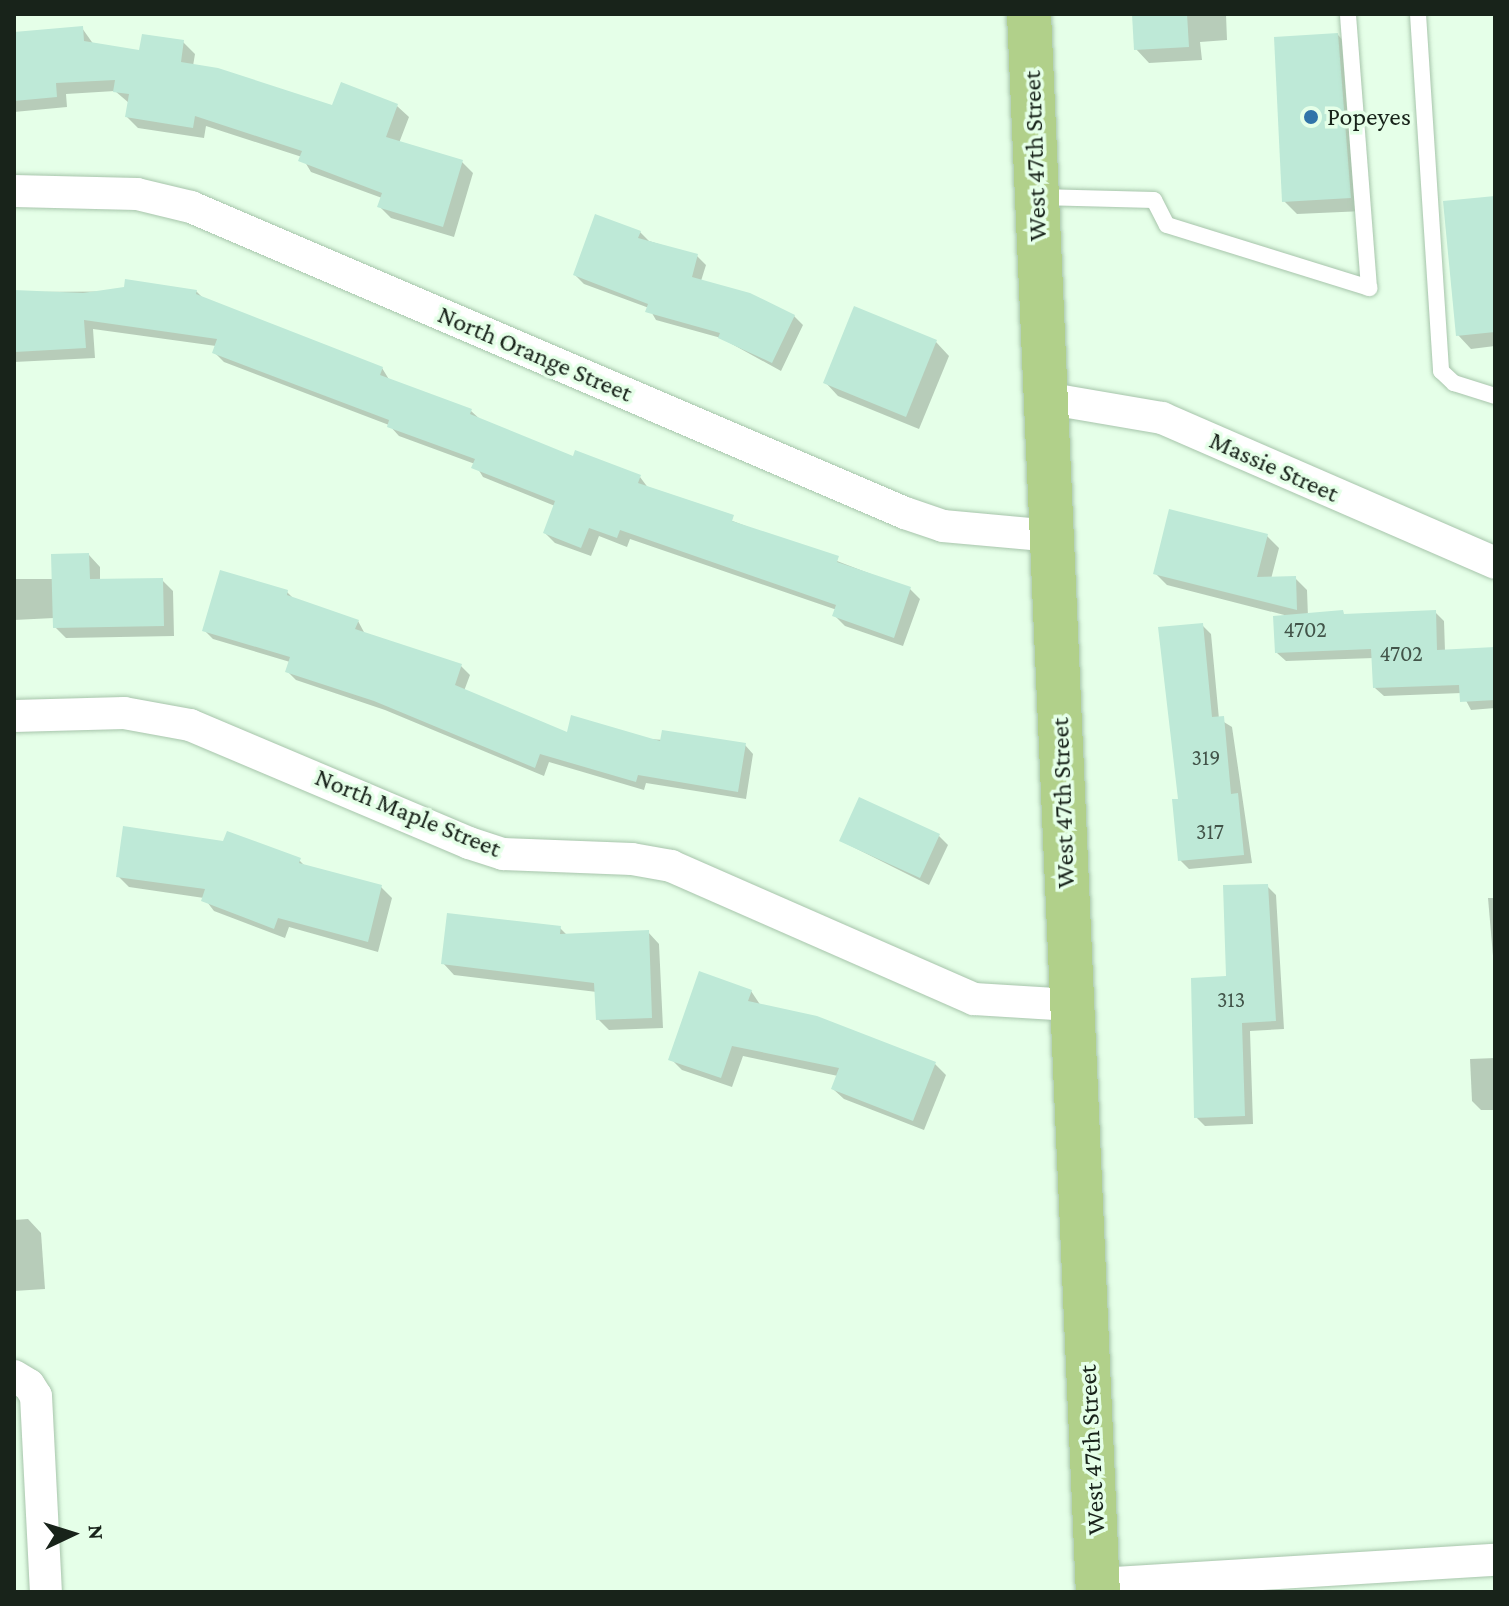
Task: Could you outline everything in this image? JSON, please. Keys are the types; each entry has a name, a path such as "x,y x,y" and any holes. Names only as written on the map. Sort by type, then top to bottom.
{"main road":[{"name":"West 47th Street","path":"1029,14 1098,1588"}],"street":[{"name":"North Orange Street","path":"14,191 137,194 191,207 905,513 943,526 1052,536"},
{"name":"Massie Street","path":"1045,398 1162,418 1495,563"},
{"name":"North Maple Street","path":"14,716 124,713 190,725 469,843 503,854 632,859 671,866 974,999 1072,1005"},
{"path":"14,1376 29,1385 36,1396 46,1592"},
{"path":"1098,1588 1495,1560"}],"lane":[{"path":"1036,197 1154,200 1167,225 1369,288 1348,14"},
{"path":"1418,14 1441,371 1454,383 1495,396"}],"building":[{"path":"1132,14 1187,14 1189,47 1134,50"},
{"path":"83,26 84,41 139,50 142,34 184,40 181,62 218,68 332,105 341,82 398,104 386,137 463,160 443,227 377,207 382,193 298,161 302,151 195,116 193,128 125,117 129,94 113,92 115,80 56,83 57,97 14,101 14,32"},
{"path":"1338,33 1351,198 1282,202 1274,37"},
{"path":"1495,196 1495,332 1456,336 1443,201"},
{"path":"595,214 641,231 638,238 698,254 692,277 750,293 795,315 772,363 718,338 720,333 645,312 648,304 573,275"},
{"path":"125,279 197,290 196,294 383,367 380,375 472,409 470,414 573,456 575,450 641,475 638,483 734,515 732,521 839,556 837,562 911,587 894,638 832,616 836,605 620,530 617,538 589,528 581,548 543,533 555,501 471,468 475,459 387,427 389,420 212,353 217,339 84,320 86,348 15,352 14,290 83,293 124,287"},
{"path":"854,306 937,340 906,417 823,383"},
{"path":"1169,509 1268,534 1257,577 1296,576 1297,610 1153,574"},
{"path":"89,553 90,579 163,578 164,626 53,628 51,554"},
{"path":"220,570 288,590 287,595 359,620 355,629 462,664 455,685 567,732 571,715 660,741 662,730 746,743 738,792 638,775 636,782 540,754 535,768 374,701 285,672 290,657 202,631"},
{"path":"1343,610 1344,614 1436,610 1437,650 1495,647 1495,700 1460,702 1459,685 1373,688 1371,649 1275,653 1273,616"},
{"path":"1203,623 1212,717 1224,716 1231,794 1238,793 1244,855 1178,861 1172,799 1178,799 1158,627"},
{"path":"859,797 940,834 920,878 839,841"},
{"path":"123,826 223,841 227,831 301,858 299,863 382,885 368,942 278,918 274,929 201,901 205,889 116,877"},
{"path":"1268,884 1276,1021 1242,1023 1245,1116 1194,1118 1191,978 1226,976 1223,885"},
{"path":"447,913 561,926 560,934 649,930 652,1018 596,1020 594,983 441,964"},
{"path":"699,971 752,990 748,1001 817,1016 936,1062 913,1121 831,1089 839,1068 732,1046 721,1078 668,1060"}],"place":[{"name":"Popeyes","path":"1311,117"}]}
